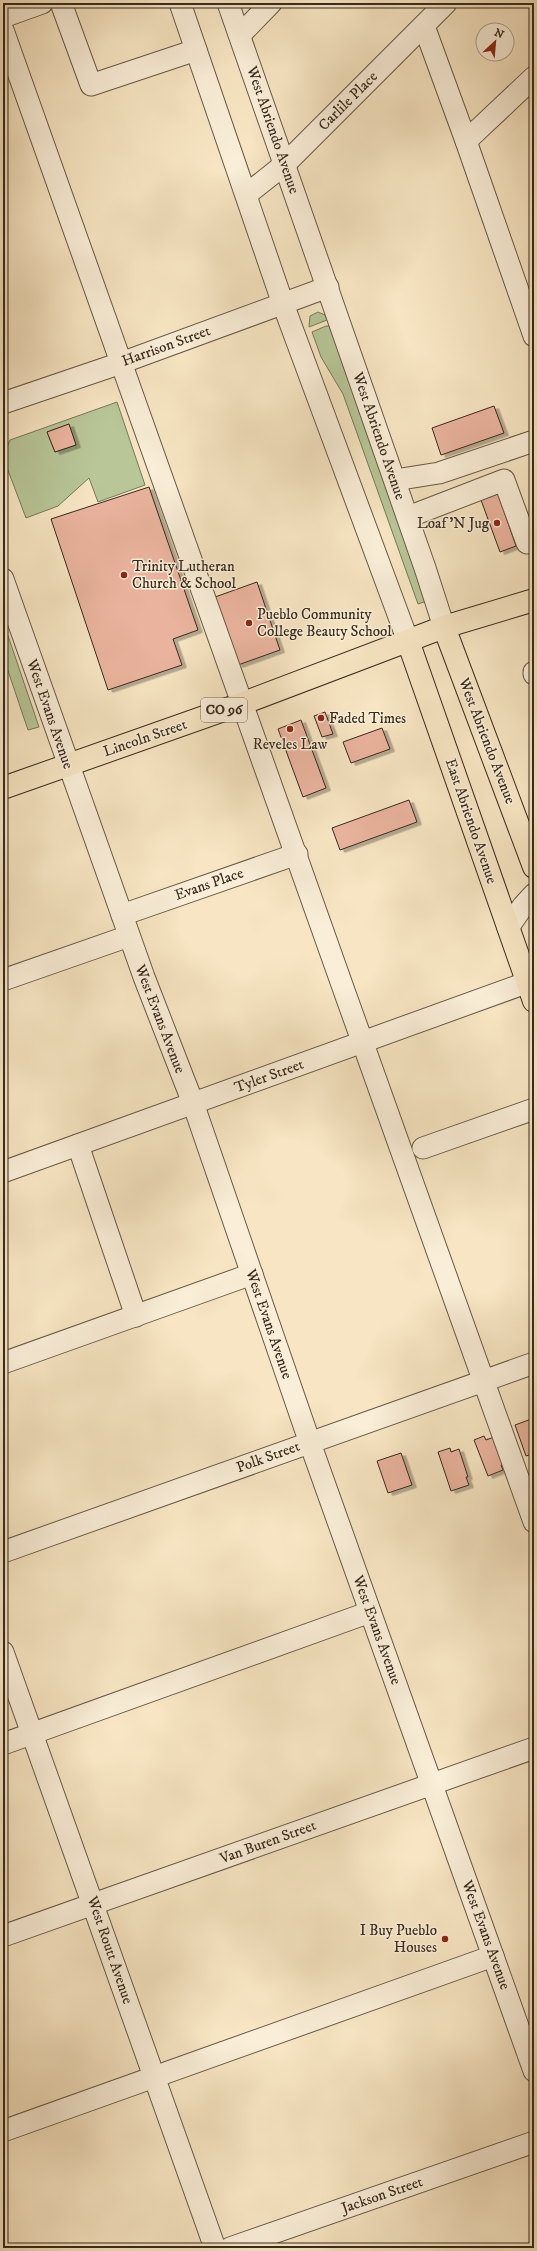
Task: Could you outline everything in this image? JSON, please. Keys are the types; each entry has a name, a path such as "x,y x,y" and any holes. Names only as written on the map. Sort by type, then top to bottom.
{"main road":[{"name":"CO 96","path":"444,627 534,600"},
{"name":"Lincoln Street","path":"3,788 241,704 444,627"},
{"name":"West Abriendo Avenue","path":"444,627 534,867"},
{"name":"East Abriendo Avenue","path":"408,641 508,928 532,988"}],"street":[{"path":"3,17 42,3"},
{"path":"61,3 91,85 196,50"},
{"path":"180,3 283,304 408,641"},
{"name":"West Abriendo Avenue","path":"228,3 408,517 444,627"},
{"path":"240,35 271,3"},
{"name":"Carlile Place","path":"246,195 285,164 446,3"},
{"path":"424,26 534,336"},
{"path":"3,30 241,704 297,854 534,1522"},
{"path":"466,141 534,77"},
{"name":"Harrison Street","path":"3,403 120,363 328,287"},
{"path":"395,480 439,473 534,441"},
{"path":"408,517 504,480 527,543 534,542"},
{"name":"West Evans Avenue","path":"3,579 129,936 193,1103 310,1442 534,2070"},
{"name":"Evans Place","path":"122,915 297,854"},
{"path":"508,928 523,906 534,894"},
{"path":"3,980 129,936"},
{"name":"Tyler Street","path":"3,1172 363,1042 532,988"},
{"path":"423,1148 534,1109"},
{"path":"78,1145 136,1316"},
{"path":"3,1363 252,1274"},
{"name":"Polk Street","path":"3,1552 534,1363"},
{"path":"3,1744 370,1612"},
{"name":"West Routt Avenue","path":"3,1652 94,1904 215,2248"},
{"name":"Van Buren Street","path":"3,1936 534,1748"},
{"path":"3,2131 493,1956"},
{"name":"Jackson Street","path":"230,2248 534,2142"}],"green space":[{"path":"318,312 325,315 327,320 309,327 310,316"},
{"path":"329,326 336,343 427,601 418,604 343,394 321,357 312,332"},
{"path":"117,402 145,485 98,502 89,478 58,506 26,518 3,457 10,440","holes":["69,424 76,445 55,452 47,432"]},
{"path":"3,621 39,727 28,730 3,656"}],"building":[{"path":"494,406 504,433 441,455 432,428"},
{"path":"69,424 76,445 55,452 47,432"},
{"name":"Trinity Lutheran Church & School","path":"149,487 198,630 173,639 182,665 108,690 51,519"},
{"path":"498,494 516,546 500,552 481,500"},
{"path":"257,582 280,650 238,665 215,597"},
{"path":"325,712 333,734 322,737 314,716"},
{"path":"301,720 326,788 303,797 278,729"},
{"path":"382,728 390,749 351,763 343,742"},
{"path":"409,800 417,822 340,850 332,828"},
{"path":"534,1418 534,1453 526,1456 515,1425"},
{"path":"484,1436 486,1440 494,1437 504,1464 501,1465 503,1470 488,1476 474,1440"},
{"path":"450,1448 451,1452 459,1449 469,1485 451,1491 438,1452"},
{"path":"401,1453 412,1485 388,1493 377,1461"}],"place":[{"name":"Loaf 'N Jug","path":"497,523"},
{"name":"Trinity Lutheran Church & School","path":"124,575"},
{"name":"Pueblo Community College Beauty School","path":"249,623"},
{"name":"Faded Times","path":"321,718"},
{"name":"Reveles Law","path":"290,729"},
{"name":"I Buy Pueblo Houses","path":"445,1939"}]}
